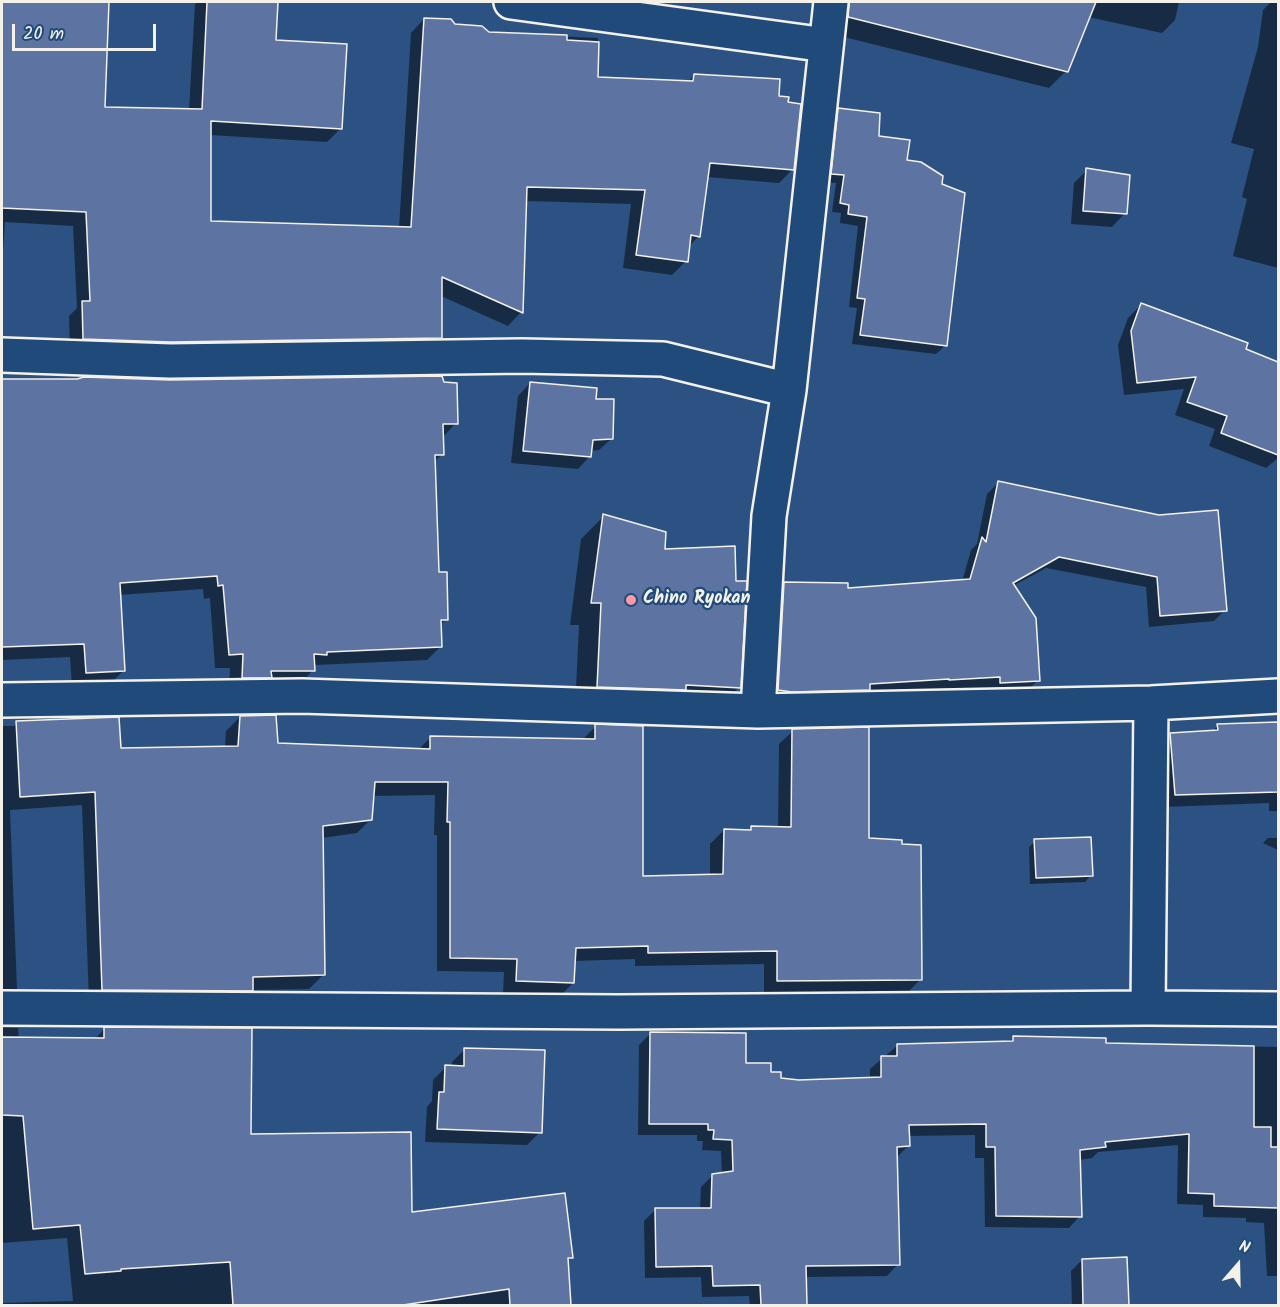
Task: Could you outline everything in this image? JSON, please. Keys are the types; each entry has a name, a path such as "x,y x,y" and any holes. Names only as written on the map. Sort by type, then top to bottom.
{"street":[{"path":"511,2 826,45"},
{"path":"758,711 769,516 789,390 831,2"},
{"path":"2,355 170,361 522,356 663,358 789,390"},
{"path":"2,700 302,696 758,711 1152,703 1278,696"},
{"path":"1148,1008 1152,703"},
{"path":"2,1008 607,1012 1278,1009"}],"building":[{"path":"2,2 109,2 105,107 202,109 207,2 278,2 276,40 347,44 342,129 211,121 211,221 411,227 424,18 451,19 455,24 482,26 489,32 567,35 567,40 599,42 598,77 693,81 694,74 780,79 779,96 789,97 788,102 801,104 794,170 710,163 700,237 691,235 688,262 636,255 645,190 527,187 523,313 442,277 442,338 170,342 83,339 82,301 90,301 86,212 2,208"},
{"path":"849,2 1096,2 1068,72 848,17"},
{"path":"838,108 880,113 879,136 910,140 907,160 921,162 943,176 942,184 965,193 947,346 860,335 865,299 857,298 867,217 848,214 849,205 840,203 844,175 831,174"},
{"path":"1086,168 1130,175 1127,214 1083,211"},
{"path":"1141,303 1248,343 1246,349 1278,362 1278,455 1221,433 1227,416 1187,402 1196,377 1137,383 1131,331"},
{"path":"442,376 444,382 457,383 458,424 443,424 444,455 435,455 439,572 447,572 448,620 441,620 442,647 314,654 315,671 271,671 272,678 242,678 243,654 229,655 223,585 218,586 217,576 120,583 125,671 86,673 84,644 2,647 2,379 77,379 84,377 170,380"},
{"path":"530,382 597,388 596,399 614,399 613,439 593,440 591,457 523,451"},
{"path":"998,481 1159,515 1218,510 1227,611 1160,616 1157,577 1059,557 1013,583 1036,618 1040,681 1000,683 1000,677 870,684 870,690 792,692 778,690 784,582 848,583 848,588 970,579 982,537 986,542"},
{"name":"Chino Ryokan","path":"603,514 666,532 665,549 735,546 736,581 747,581 741,688 686,685 686,690 597,687 601,603 591,603"},
{"path":"276,715 278,743 430,749 430,736 595,739 595,724 643,726 643,876 723,874 724,829 751,830 751,826 791,827 792,729 869,727 869,838 902,840 902,844 921,845 922,980 777,981 777,951 648,953 648,946 576,948 574,983 516,981 517,959 450,958 448,782 375,782 372,820 323,826 325,975 253,977 253,991 102,990 95,792 20,797 16,721 119,717 121,748 238,746 240,716"},
{"path":"1278,722 1278,792 1175,795 1170,733 1218,730 1217,724"},
{"path":"1091,837 1093,876 1036,878 1034,839"},
{"path":"104,1027 252,1028 251,1134 411,1132 412,1212 565,1193 573,1258 568,1258 571,1305 510,1305 509,1289 403,1305 233,1305 230,1262 121,1269 121,1271 85,1274 80,1225 33,1229 23,1116 2,1115 2,1037 104,1038"},
{"path":"650,1032 746,1033 746,1063 771,1063 771,1072 781,1072 781,1078 799,1080 881,1077 881,1056 897,1056 897,1044 1013,1041 1013,1036 1106,1038 1106,1043 1254,1046 1254,1127 1271,1127 1271,1147 1278,1147 1278,1208 1214,1206 1214,1194 1188,1193 1189,1134 1105,1142 1106,1147 1080,1150 1082,1217 996,1216 995,1147 986,1147 986,1124 909,1125 910,1146 897,1147 900,1265 806,1266 807,1305 761,1305 760,1285 713,1286 712,1266 656,1267 655,1208 711,1208 712,1174 733,1171 732,1140 713,1139 714,1130 708,1130 708,1124 649,1124"},
{"path":"464,1048 545,1050 542,1133 437,1129 439,1092 444,1092 445,1065 464,1066"},
{"path":"1127,1257 1129,1305 1083,1305 1082,1259"}],"place":[{"name":"Chino Ryokan","path":"631,600"}]}
